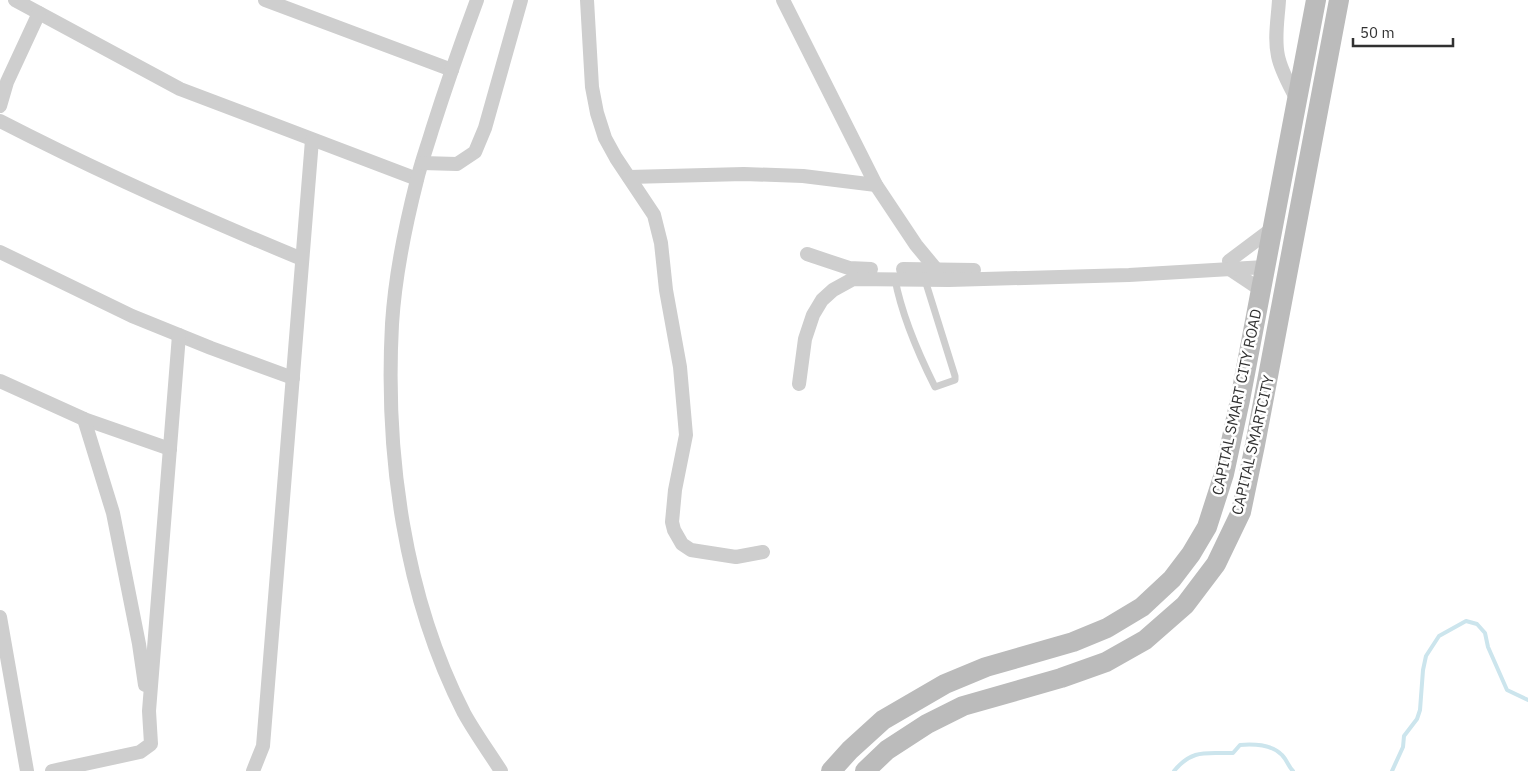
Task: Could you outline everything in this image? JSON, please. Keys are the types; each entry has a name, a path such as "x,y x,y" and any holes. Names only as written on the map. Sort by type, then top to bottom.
{"street":[{"path":"15,0 180,89 417,179"},
{"path":"265,0 452,70"},
{"path":"477,0 417,179 399,266 392,322 390,397 398,485 412,571 440,660 465,714 501,771"},
{"path":"422,163 457,164 475,152 485,128 521,0"},
{"path":"587,0 592,87 597,113 605,138 616,158 654,215 661,243 666,290 680,367 686,435 675,490 672,522 674,530 682,544 691,550 736,557 763,552"},
{"path":"783,0 876,185 916,245 940,275"},
{"path":"1280,0 1276,39 1278,55 1283,70 1298,100"},
{"name":"CAPITAL SMART CITY ROAD","path":"831,771 850,750 883,720 945,684 986,666 1074,642 1106,628 1142,607 1172,579 1191,554 1207,527 1224,474 1316,0"},
{"name":"CAPITAL SMARTCITY","path":"865,771 887,750 926,724 963,706 1061,678 1106,662 1145,640 1185,605 1216,564 1241,512 1339,0"},
{"path":"0,106 6,82 39,13"},
{"path":"0,121 60,152 189,212 302,259"},
{"path":"253,771 263,746 312,140"},
{"path":"629,177 683,174 803,176 876,185"},
{"path":"1230,266 1273,228"},
{"path":"0,252 132,316 293,378"},
{"path":"807,254 854,274 895,279 924,279 940,275"},
{"path":"800,384 805,339 813,315 817,307 832,290 854,274 940,275 1230,266 1266,263"},
{"path":"1230,266 1261,290"},
{"path":"52,771 140,752 150,744 149,711 179,335"},
{"path":"0,382 84,419 170,449"},
{"path":"84,419 113,513 139,644 149,711"},
{"path":"0,618 27,771"}],"lane":[{"path":"895,279 904,315 913,340 935,387 938,387 955,380 955,376 924,279"}],"waterway":[{"path":"1392,771 1403,747 1404,736 1417,719 1420,710 1426,656 1439,636 1466,621 1477,624 1485,633 1488,647 1507,690 1528,700"},
{"path":"1174,771 1194,755 1233,753 1240,745 1262,746 1278,751 1293,771"}]}
